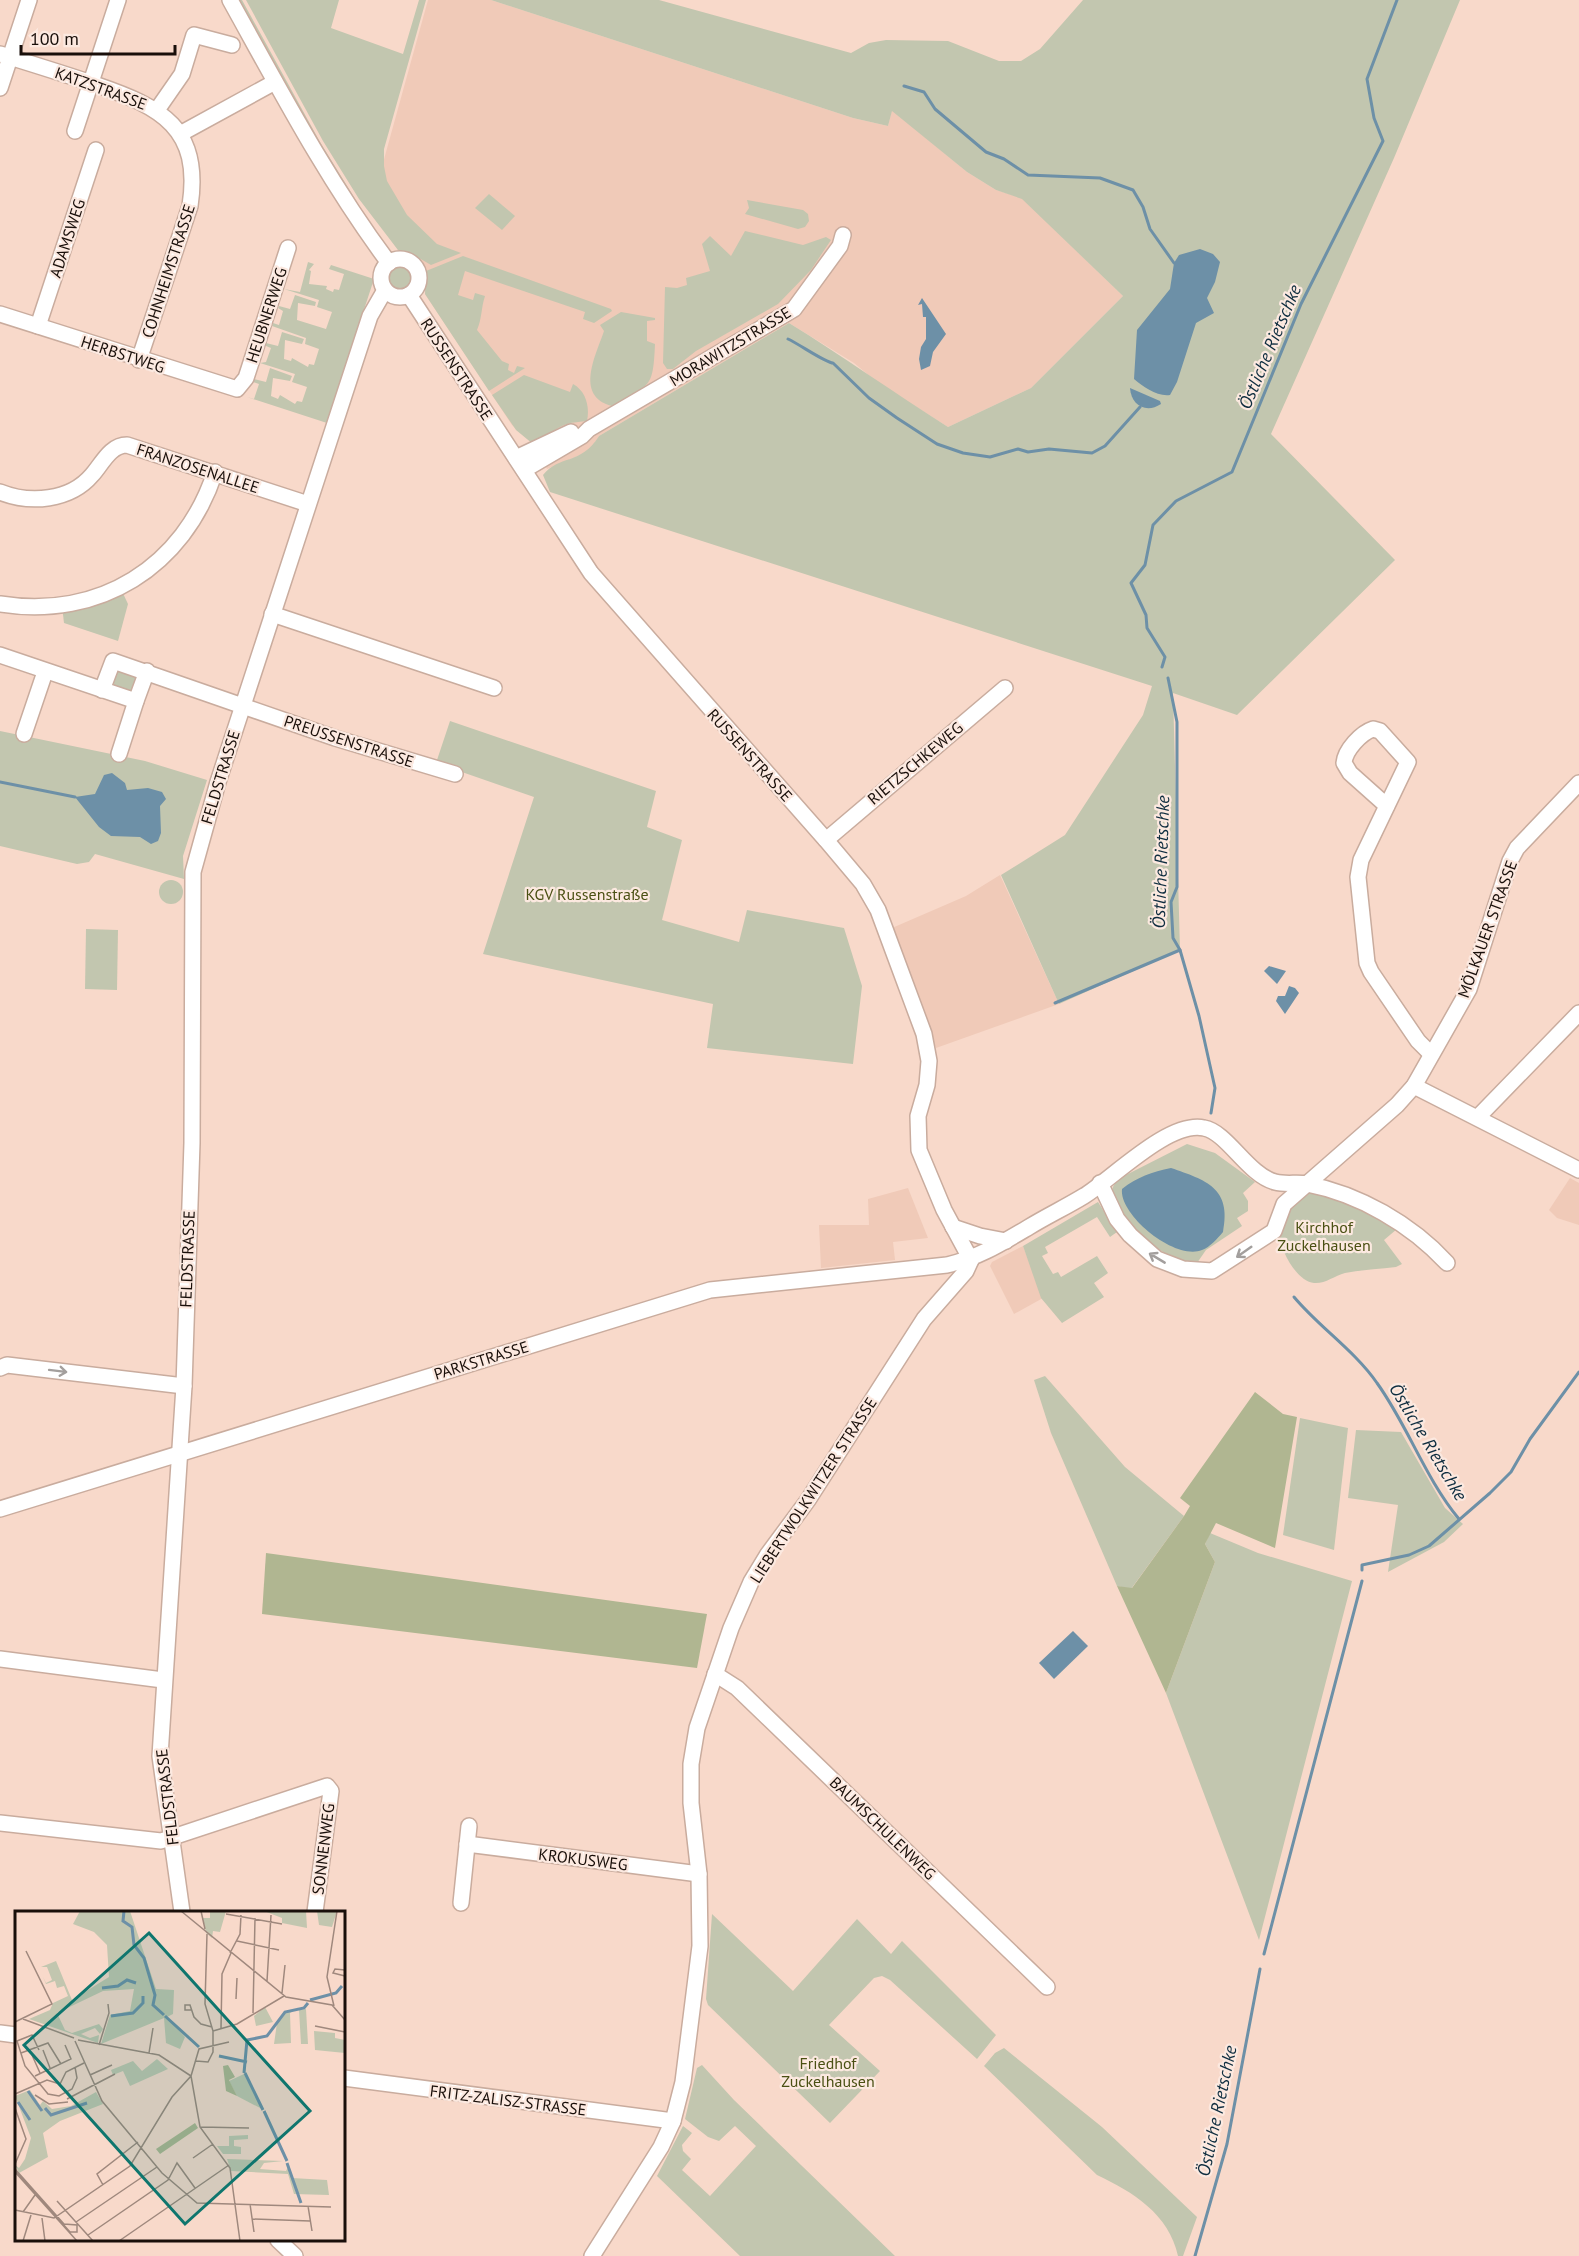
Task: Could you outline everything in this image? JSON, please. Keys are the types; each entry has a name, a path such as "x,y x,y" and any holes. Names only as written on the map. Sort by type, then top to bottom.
{"street":[{"path":"0,88 5,55 29,0"},
{"path":"75,131 118,0"},
{"path":"230,0 352,214 389,263"},
{"name":"KATZSTRASSE","path":"157,110 182,74 195,35 232,45"},
{"name":"KATZSTRASSE","path":"5,55 139,100 157,110 180,134 190,161 192,182"},
{"path":"180,134 275,82"},
{"name":"ADAMSWEG","path":"38,326 96,150"},
{"name":"COHNHEIMSTRASSE","path":"139,360 190,206 192,182"},
{"name":"MORAWITZSTRASSE","path":"520,464 572,443 588,429 794,309 840,246 843,235"},
{"name":"HEUBNERWEG","path":"244,381 288,248"},
{"path":"397,259 406,260 417,268 420,277 418,286 409,295 394,296 386,290 381,277 389,263 397,259"},
{"name":"FELDSTRASSE","path":"182,1911 160,1763 163,1680 184,1386 192,1143 193,872 272,614 370,316 386,290"},
{"name":"RUSSENSTRASSE","path":"409,295 591,573 863,884 878,910 924,1034 929,1061 927,1085 918,1116 919,1150 953,1227 971,1260"},
{"name":"HERBSTWEG","path":"0,314 231,389 237,389 244,381"},
{"name":"FRANZOSENALLEE","path":"0,492 33,500 70,492 86,482 109,454 121,445 133,446 308,504"},
{"path":"0,604 32,607 62,606 107,593 132,580 160,559 183,536 200,510 215,472"},
{"path":"272,614 494,688"},
{"path":"0,656 136,701"},
{"name":"PREUSSENSTRASSE","path":"102,690 113,660 335,738 455,774"},
{"path":"119,754 147,671"},
{"path":"24,734 45,672"},
{"name":"RIETZSCHKEWEG","path":"826,840 1005,688"},
{"path":"1387,806 1350,773 1344,763 1348,751 1366,732 1373,729 1380,731 1408,762 1358,868 1367,963 1418,1041 1430,1053"},
{"name":"MÖLKAUER STRASSE","path":"1100,1183 1117,1218 1130,1235 1156,1259 1183,1269 1212,1271 1274,1231 1284,1204 1397,1105 1414,1086 1430,1053 1469,989 1510,861 1518,848 1579,783"},
{"path":"1478,1117 1579,1013"},
{"path":"1414,1086 1579,1170"},
{"path":"971,1260 1086,1195 1127,1161 1153,1146 1180,1132 1203,1127 1213,1131 1254,1170 1270,1181 1306,1184 1363,1202 1392,1218 1434,1249 1447,1263"},
{"path":"953,1227 980,1236 1006,1241"},
{"name":"PARKSTRASSE","path":"0,1509 710,1290 947,1265 971,1260"},
{"name":"LIEBERTWOLKWITZER STRASSE","path":"592,2256 642,2181 673,2121 683,2082 700,1946 699,1874 691,1803 691,1764 697,1728 742,1601 768,1554 808,1500 924,1319 966,1271 971,1260"},
{"path":"0,1368 7,1365 184,1386"},
{"path":"0,1659 163,1680"},
{"name":"BAUMSCHULENWEG","path":"715,1674 737,1688 1047,1987"},
{"name":"SONNENWEG","path":"171,1838 327,1786 331,1791 315,1911"},
{"path":"0,1823 161,1841 171,1838"},
{"path":"461,1903 469,1826"},
{"name":"KROKUSWEG","path":"467,1844 699,1874"},
{"path":"0,2033 15,2035"},
{"name":"FRITZ-ZALISZ-STRASSE","path":"345,2078 673,2121"},
{"path":"279,2241 295,2256"}],"shaded area":[{"path":"428,0 491,0 853,118 888,126 892,110 967,172 996,190 1022,198 1123,296 1031,388 948,427 878,383 854,363 789,323 599,436 590,451 547,469 533,444 512,425 425,294 427,276 422,262 412,254 398,250 370,210"},
{"path":"1000,875 1059,1004 936,1048 892,928 966,896"},
{"path":"1570,1178 1579,1183 1579,1225 1557,1218 1549,1210"},
{"path":"908,1188 928,1238 893,1242 895,1260 821,1268 819,1225 869,1225 868,1199"},
{"path":"1023,1246 1043,1298 1014,1314 990,1266 992,1262"}],"green space":[{"path":"236,0 242,0 320,142 357,202 353,205"},
{"path":"246,0 339,0 331,28 403,54 419,0 426,0 384,149 384,166 387,181 407,215 437,244 461,253 431,265 412,254 398,250 359,199 323,141"},
{"path":"491,0 659,0 851,53 869,43 886,40 948,41 999,61 1021,61 1040,49 1083,0 1460,0 1394,158 1271,434 1395,560 1237,715 1173,693 1180,950 1059,1004 1001,875 1065,835 1143,715 1152,686 550,492 543,475 556,464 585,452 599,436 789,323 948,427 1031,388 1123,296 1022,199 996,190 967,172 892,111 888,126 853,118"},
{"path":"489,194 515,216 502,230 475,208"},
{"path":"747,200 803,210 808,214 809,221 805,227 798,229 745,214 749,208"},
{"path":"745,231 803,245 826,237 831,240 811,270 778,304 696,351 673,369 667,369 663,363 665,287 677,288 687,285 686,278 710,271 702,244 710,236 731,256"},
{"path":"463,256 612,311 594,323 583,319 585,312 465,271 458,295 473,300 475,293 485,296 477,330 502,361 509,364 508,370 514,373 517,366 525,368 489,391 425,294 426,271"},
{"path":"308,262 314,264 309,270 311,271 309,284 327,286 326,289 333,292 334,289 339,290 344,274 329,269 331,265 374,279 327,423 247,397 254,399 259,384 253,382 254,379 266,382 270,368 292,376 290,381 273,378 271,396 278,399 280,395 295,404 297,401 302,402 307,387 292,382 295,374 260,363 266,362 271,348 266,346 266,343 278,346 282,332 304,339 302,344 285,340 284,359 291,361 292,358 308,367 309,364 314,365 319,349 305,344 306,338 272,326 273,323 279,325 283,311 278,308 279,306 290,309 295,295 316,302 315,306 298,303 297,320 326,329 332,312 317,307 319,300 284,289 300,292"},
{"path":"400,267 408,270 411,278 408,286 400,289 392,286 389,278 392,270"},
{"path":"621,312 655,318 655,320 647,321 647,341 655,344 653,370 651,378 642,389 612,406 600,401 594,393 591,374 604,331 600,325"},
{"path":"524,375 570,392 573,384 586,400 587,421 562,426 533,444 516,430 492,395"},
{"path":"120,587 128,604 118,641 64,623 62,606"},
{"path":"113,661 146,671 136,701 102,690"},
{"name":"KGV Russenstraße","path":"450,721 656,791 647,827 682,840 662,920 739,942 747,910 844,928 862,986 853,1064 707,1048 713,1004 483,954 534,797 436,763"},
{"path":"0,731 145,761 207,780 183,856 184,879 95,854 89,862 77,864 0,846"},
{"path":"171,880 180,883 183,892 180,901 171,904 162,901 159,892 162,883"},
{"path":"86,929 118,930 117,990 85,989"},
{"path":"1187,1144 1215,1153 1255,1182 1243,1193 1248,1201 1248,1211 1237,1218 1242,1226 1206,1250 1197,1263 1173,1258 1145,1239 1122,1214 1112,1192 1114,1185 1122,1177"},
{"name":"Kirchhof Zuckelhausen","path":"1320,1191 1351,1202 1397,1229 1384,1240 1402,1264 1396,1267 1345,1273 1318,1283 1307,1281 1300,1276 1284,1252 1280,1227 1285,1214 1300,1195"},
{"path":"1098,1202 1117,1232 1110,1237 1097,1217 1045,1247 1048,1253 1042,1256 1053,1274 1058,1272 1061,1277 1097,1256 1108,1273 1094,1283 1104,1297 1062,1323 1041,1298 1023,1246"},
{"path":"1045,1376 1125,1467 1184,1516 1131,1589 1117,1586 1051,1433 1034,1380"},
{"path":"1255,1392 1283,1414 1297,1417 1275,1548 1216,1523 1205,1544 1215,1562 1166,1693 1117,1586 1132,1588 1184,1516 1190,1506 1180,1498"},
{"path":"1300,1418 1348,1428 1334,1550 1283,1535"},
{"path":"1356,1430 1401,1432 1445,1508 1463,1524 1444,1542 1388,1572 1398,1505 1348,1498"},
{"path":"1210,1533 1258,1553 1352,1581 1259,1940 1166,1693 1215,1562 1205,1544"},
{"path":"266,1553 707,1614 697,1668 262,1614"},
{"name":"Friedhof Zuckelhausen","path":"712,1914 793,1991 857,1919 891,1954 902,1941 996,2035 977,2059 890,1980 882,1976 874,1978 829,2025 880,2071 830,2123 708,2005 706,1999"},
{"path":"1004,2048 1102,2127 1197,2217 1183,2256 1178,2256 1167,2228 1148,2206 1124,2189 1097,2175 984,2066 995,2053"},
{"path":"702,2065 734,2100 895,2256 740,2256 657,2176 683,2126 692,2133 682,2145 683,2151 691,2159 682,2170 710,2196 756,2146 735,2126 719,2141 708,2137 685,2119 697,2068"}],"water":[{"path":"1200,249 1213,254 1220,262 1215,282 1207,298 1214,313 1196,323 1177,382 1170,395 1156,393 1134,379 1137,330 1170,289 1174,263 1179,255"},
{"path":"922,298 946,334 933,352 930,366 921,370 919,359 921,347 926,339 926,317 923,317 922,304 918,305"},
{"path":"1130,388 1160,401 1161,404 1150,408 1140,406 1133,399"},
{"path":"112,773 125,783 127,790 148,788 162,792 166,799 160,806 161,833 158,841 151,844 140,837 111,836 99,827 75,797 95,794 104,775"},
{"path":"1269,966 1286,971 1277,984 1264,971"},
{"path":"1289,986 1295,988 1299,993 1285,1014 1276,1001 1278,996 1285,996"},
{"path":"1171,1168 1205,1182 1220,1196 1224,1205 1223,1232 1211,1245 1202,1250 1191,1252 1164,1242 1139,1223 1123,1200 1122,1189 1133,1181"},
{"path":"1073,1631 1088,1646 1054,1679 1039,1663"}],"waterway":[{"name":"Östliche Rietschke","path":"1162,667 1165,657 1147,628 1146,615 1131,583 1145,565 1153,525 1176,501 1232,472 1301,304 1383,141 1374,118 1367,79 1397,0"},
{"path":"904,86 924,92 935,109 986,152 1004,159 1028,175 1100,178 1133,190 1143,207 1150,229 1174,263"},
{"path":"788,339 833,363 869,398 897,418 937,444 963,453 990,457 1018,449 1028,452 1049,449 1092,453 1105,446 1140,407"},
{"name":"Östliche Rietschke","path":"1168,678 1177,722 1177,887 1171,902 1173,938 1180,950 1199,1016 1215,1088 1211,1113"},
{"path":"0,782 75,797"},
{"path":"1055,1003 1180,950"},
{"name":"Östliche Rietschke","path":"1294,1297 1358,1360 1377,1383 1436,1486 1459,1519"},
{"path":"1362,1570 1362,1565 1409,1555 1429,1546 1490,1493 1511,1472 1530,1439 1579,1372"},
{"name":"Östliche Rietschke","path":"1264,1954 1362,1581"},
{"name":"Östliche Rietschke","path":"1195,2256 1227,2144 1260,1969"}]}
